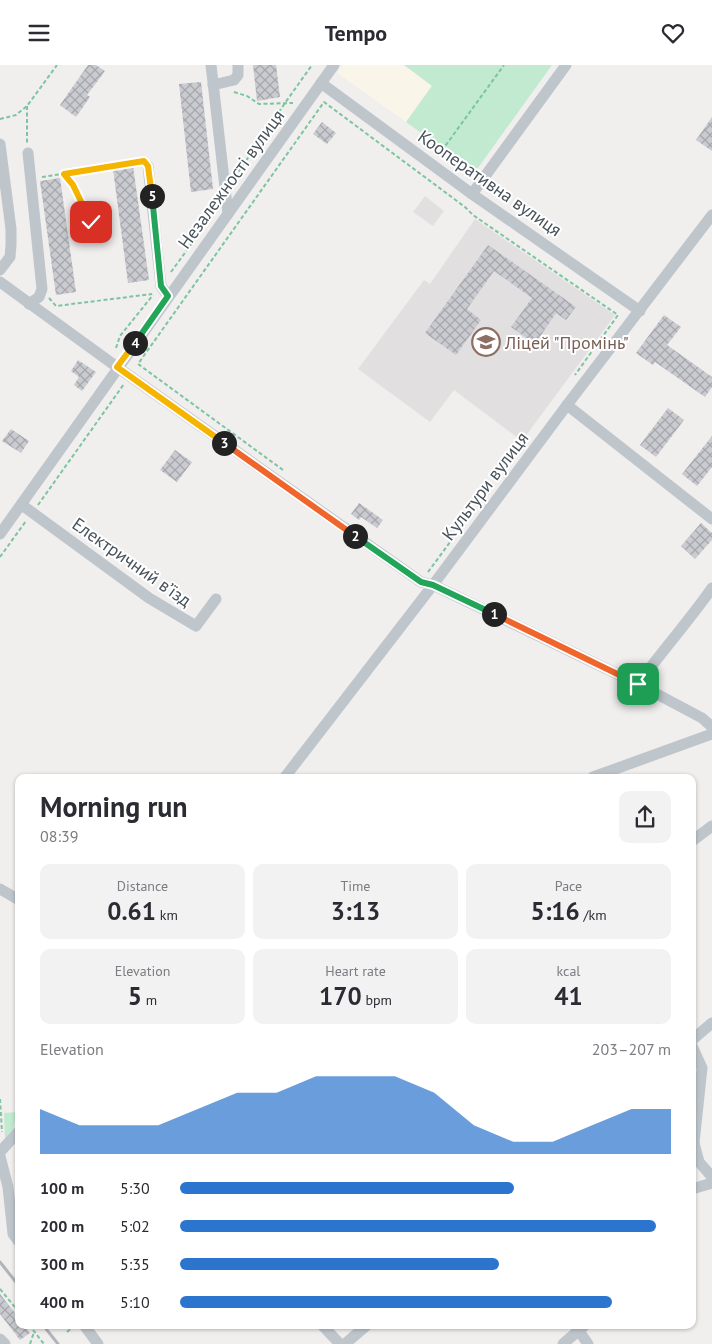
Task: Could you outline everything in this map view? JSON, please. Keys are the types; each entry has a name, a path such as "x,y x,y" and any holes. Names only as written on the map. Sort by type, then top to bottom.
{"street":[{"path":"211,65 216,85 228,214"},
{"path":"216,85 234,80 238,75 238,65"},
{"name":"Незалежності вулиця","path":"0,534 117,367 334,65"},
{"path":"472,193 566,65"},
{"name":"Кооперативна вулиця","path":"321,83 472,193 640,311"},
{"path":"0,144 12,245 10,257 0,270"},
{"path":"28,153 42,289 39,297 29,303"},
{"path":"148,166 161,286 168,296"},
{"name":"Культури вулиця","path":"287,774 433,585 712,215"},
{"path":"0,282 421,582 433,585 638,684 702,718 712,727"},
{"path":"567,405 712,519"},
{"name":"Електричний в’їзд","path":"22,505 149,598 196,626 216,599"},
{"path":"638,684 712,588"},
{"path":"601,774 712,734"},
{"path":"696,838 712,826"},
{"path":"0,889 15,898"},
{"path":"696,1037 712,1023"},
{"path":"696,1055 702,1068 696,1125"},
{"path":"15,1136 1,1152 8,1187 13,1234 15,1237"},
{"path":"696,1150 700,1163 712,1177"},
{"path":"696,1188 712,1183"},
{"path":"87,1329 98,1344"},
{"path":"326,1329 340,1344"},
{"path":"346,1344 363,1329"},
{"path":"563,1344 577,1329"},
{"path":"581,1329 588,1344"},
{"path":"0,1339 5,1344"}],"path":[{"path":"0,119 16,115 27,106 57,65"},
{"path":"234,178 312,65"},
{"path":"432,164 504,65"},
{"path":"216,85 247,96 259,104 285,103"},
{"path":"290,475 138,364 324,102 486,224 618,315 570,382"},
{"path":"27,106 28,153"},
{"path":"30,179 144,161 148,166"},
{"path":"64,174 73,185 91,222"},
{"path":"161,286 214,213"},
{"path":"102,221 106,229 103,238 96,241 89,238 86,229 91,222 102,221"},
{"path":"42,289 56,306 155,293 120,336 116,348"},
{"path":"0,557 130,376"},
{"path":"426,574 461,528"},
{"path":"0,1099 1,1152"},
{"path":"0,1289 15,1305"},
{"path":"67,1332 70,1329"},
{"path":"30,1344 34,1331"},
{"path":"34,1331 44,1344"}],"shaded area":[{"path":"342,65 404,65 432,85 406,122 337,73"},
{"path":"425,196 444,211 433,226 413,212"},
{"name":"Ліцей \"Промінь\"","path":"475,219 615,315 522,441 454,390 430,422 358,369 424,280 430,284"}],"green space":[{"path":"404,65 552,65 475,172 406,122 432,86"},
{"path":"15,1112 13,1129 5,1138 4,1113"}],"building":[{"path":"88,65 96,65 105,71 87,95 90,97 76,117 60,105"},
{"path":"253,65 276,65 280,97 257,101"},
{"path":"201,82 213,189 191,192 179,84"},
{"path":"712,117 712,151 696,140"},
{"path":"322,122 336,133 327,144 313,134"},
{"path":"133,166 149,280 128,283 113,169"},
{"path":"60,178 76,292 56,295 40,181"},
{"path":"488,245 576,307 566,320 556,313 535,344 511,327 532,298 494,271 467,309 481,320 456,355 425,333"},
{"path":"664,315 681,327 667,345 712,377 712,387 705,397 655,362 653,365 636,353"},
{"path":"78,360 96,372 82,391 74,385 79,377 71,371"},
{"path":"668,408 684,420 656,457 640,445"},
{"path":"11,429 29,441 21,453 2,441"},
{"path":"712,436 712,467 697,486 682,474"},
{"path":"175,450 192,462 177,482 160,470"},
{"path":"359,503 383,520 377,528 361,517 359,520 351,514"},
{"path":"701,523 712,533 712,540 695,559 681,546"},
{"path":"0,1294 15,1313 15,1329 27,1329 30,1333 20,1340 0,1314"}],"railway":[{"path":"0,1262 15,1281"},
{"path":"46,1329 58,1344"}],"place":[{"name":"Ліцей \"Промінь\"","path":"486,342"}],"route":[{"path":"91,222 73,185 64,174 144,161 147,163 161,286 168,296 117,367 421,582 433,585 638,684"}]}
